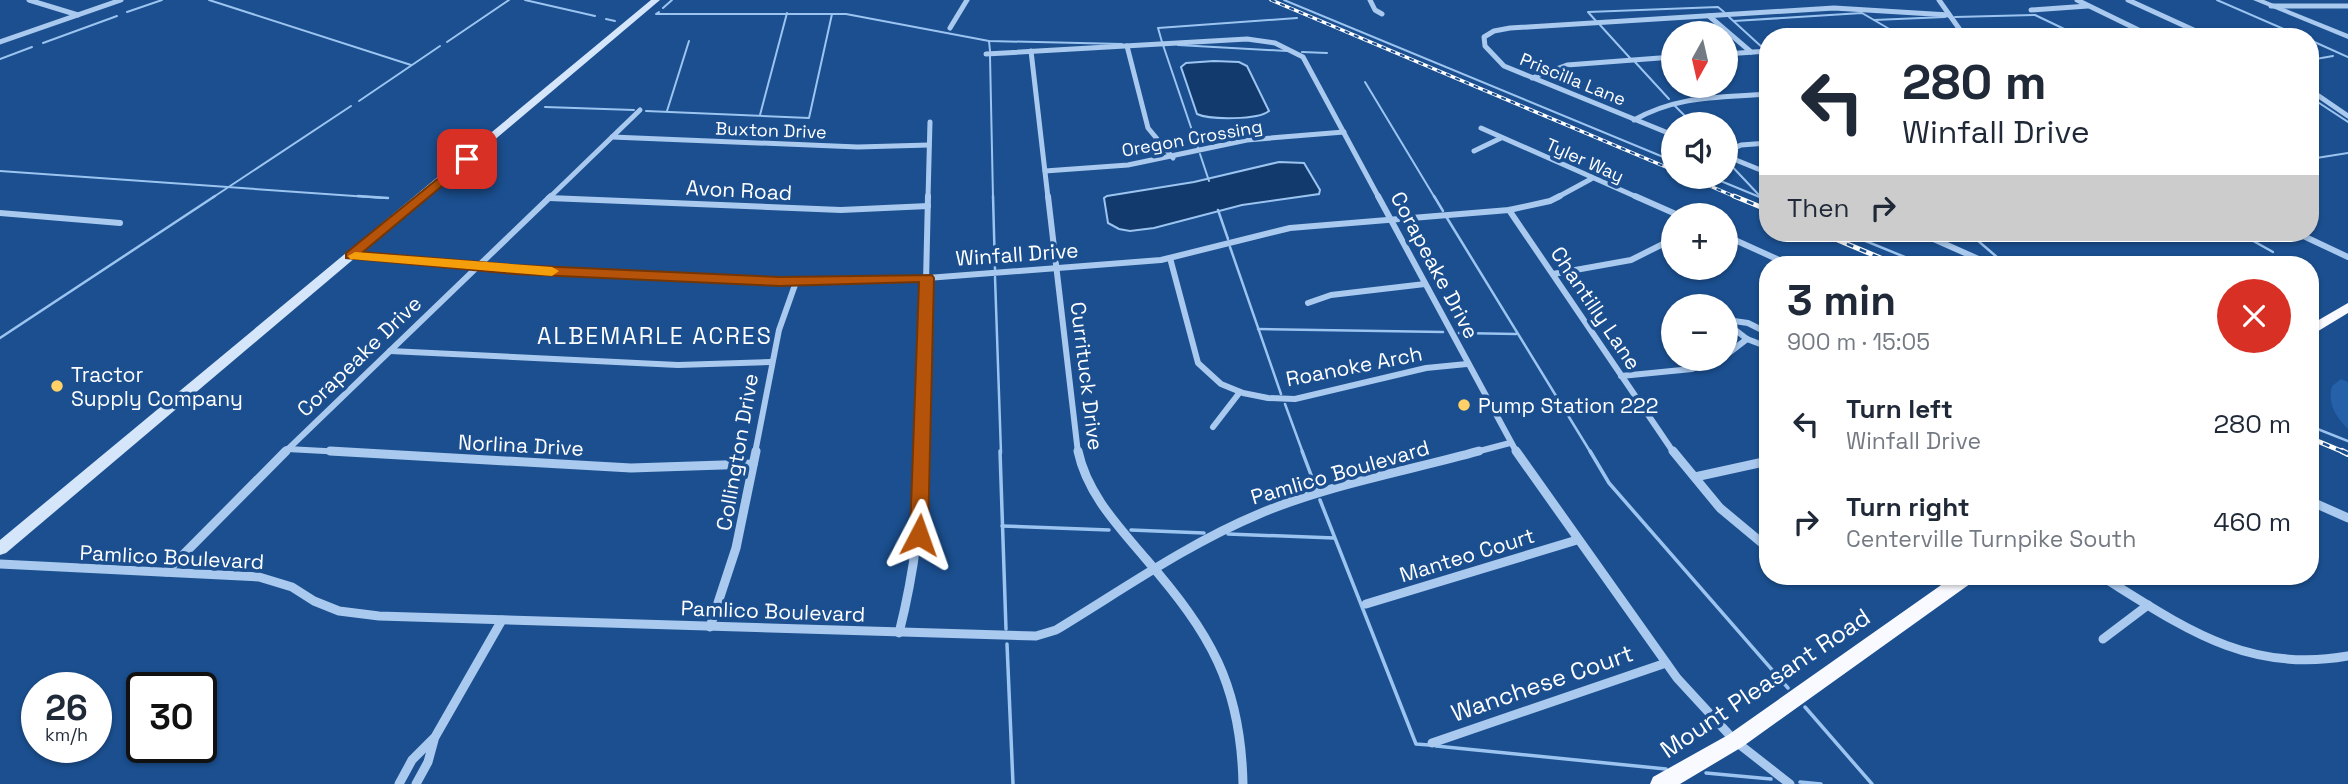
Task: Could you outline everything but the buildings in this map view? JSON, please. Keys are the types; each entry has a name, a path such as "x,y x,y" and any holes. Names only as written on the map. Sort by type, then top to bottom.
{"highway":[{"path":"2319,326 2348,307"},
{"name":"Mount Pleasant Road","path":"1661,784 1735,741 1954,585"}],"main road":[{"path":"0,549 656,0"}],"street":[{"path":"29,0 79,15"},
{"path":"0,42 121,0"},
{"path":"950,29 967,0"},
{"path":"1370,0 1375,10 1382,15"},
{"path":"1939,0 1958,28"},
{"path":"2077,0 2134,28"},
{"path":"2128,0 2189,28"},
{"path":"2257,0 2348,37"},
{"path":"2031,10 2088,6"},
{"path":"2270,6 2348,6"},
{"name":"Priscilla Lane","path":"1661,130 1498,62 1483,43 1484,37 1505,29 1851,8 1949,15"},
{"path":"1709,16 1751,52"},
{"name":"Corapeake Drive","path":"986,54 1247,40 1296,51 1307,63 1510,443 1666,663 1735,741 1790,784"},
{"path":"1127,46 1148,128 1173,158"},
{"name":"Currituck Drive","path":"1031,51 1075,438 1083,469 1105,512 1198,621 1221,661 1238,715 1243,784"},
{"path":"1738,53 1759,52"},
{"path":"1532,78 1567,65 1661,58"},
{"path":"1634,120 1657,107 1678,101 1759,95"},
{"path":"2319,96 2348,116"},
{"name":"Corapeake Drive","path":"166,572 287,449 640,110"},
{"path":"899,633 915,565 921,516 930,122"},
{"name":"Tyler Way","path":"1481,128 1661,208"},
{"name":"Oregon Crossing","path":"1045,171 1128,165 1173,158 1247,140 1344,132"},
{"name":"Buxton Drive","path":"612,137 858,147 929,145"},
{"path":"1474,151 1501,138"},
{"path":"1738,147 1759,144"},
{"path":"1738,159 1759,169"},
{"name":"Winfall Drive","path":"351,256 477,267 796,282 927,278 1170,258 1290,228 1509,210 1550,201 1591,179"},
{"name":"Avon Road","path":"549,198 830,209 928,206"},
{"name":"Chantilly Lane","path":"1509,210 1653,426 1745,532 1759,542"},
{"path":"0,213 120,223"},
{"path":"1738,241 1770,256"},
{"path":"1940,242 1972,256"},
{"path":"2316,242 2348,257"},
{"path":"1553,274 1619,264 1661,247"},
{"name":"Roanoke Arch","path":"1170,258 1198,363 1221,384 1240,392 1268,398 1295,399 1426,368 1468,364"},
{"name":"Collington Drive","path":"710,627 732,569 777,331 796,282"},
{"path":"1308,303 1331,295 1425,284"},
{"path":"1759,328 1748,323 1731,322 1729,328 1747,340 1759,344"},
{"path":"1738,346 1747,340"},
{"path":"390,351 678,365 771,362"},
{"path":"1621,376 1672,371"},
{"path":"1213,427 1240,392"},
{"name":"Pamlico Boulevard","path":"0,564 259,577 292,587 326,606 363,615 1023,637 1048,633 1256,513 1510,443"},
{"name":"Norlina Drive","path":"287,449 631,468 753,464"},
{"path":"1695,477 1759,463"},
{"path":"2319,505 2348,518"},
{"name":"Manteo Court","path":"1366,604 1577,540"},
{"path":"2116,585 2212,639 2270,658 2316,662 2348,656"},
{"path":"2103,639 2148,605"},
{"path":"416,784 428,762 435,737 502,620"},
{"name":"Wanchese Court","path":"1432,743 1666,663"},
{"path":"399,784 412,760 435,737"}],"shaded area":[{"path":"1239,62 1247,66 1269,111 1255,116 1234,118 1197,114 1181,67 1186,63"},
{"path":"1279,162 1304,163 1320,190 1319,194 1242,205 1154,228 1130,231 1108,223 1104,198 1107,196 1194,182"},
{"path":"2341,379 2348,382 2348,429 2336,415 2331,399 2332,386"}],"waterway":[{"path":"127,12 162,0"},
{"path":"209,0 411,65"},
{"path":"447,42 509,0"},
{"path":"525,0 595,16"},
{"path":"663,8 672,0"},
{"path":"1284,0 1661,156"},
{"path":"2217,0 2281,28"},
{"path":"1596,21 1588,12 1718,7 1724,12"},
{"path":"659,12 656,14 787,14"},
{"path":"1734,21 1862,13 1888,28"},
{"path":"760,115 787,14"},
{"path":"787,14 832,14"},
{"path":"646,111 809,118 832,14"},
{"path":"832,14 846,14 989,41"},
{"path":"1955,17 2035,15 2062,28"},
{"path":"43,43 117,16"},
{"path":"1729,17 1759,44"},
{"path":"1874,20 1945,17"},
{"path":"1162,42 1158,28 1297,18"},
{"path":"606,19 615,21"},
{"path":"1600,25 1630,58"},
{"path":"667,111 689,41"},
{"path":"989,41 1122,44"},
{"path":"989,41 990,51"},
{"path":"2319,44 2348,57"},
{"path":"1163,45 1198,148"},
{"path":"1178,45 1287,51"},
{"path":"359,101 440,46"},
{"path":"0,59 32,47"},
{"path":"1302,52 1327,53"},
{"path":"990,56 993,198"},
{"path":"2319,58 2333,56"},
{"path":"1635,62 1669,99"},
{"path":"1365,82 1435,198"},
{"path":"2319,103 2348,122"},
{"path":"1674,105 1681,112"},
{"path":"228,187 351,106"},
{"path":"545,107 634,110"},
{"path":"2319,158 2348,153"},
{"path":"1200,154 1209,181"},
{"path":"0,171 228,187"},
{"path":"1738,173 1759,195"},
{"path":"212,198 228,187"},
{"path":"228,187 383,198"},
{"path":"1738,188 1759,197"},
{"path":"0,338 215,196"},
{"path":"358,196 388,198"},
{"path":"993,196 995,269"},
{"path":"1434,196 1443,211"},
{"path":"1218,210 1228,239"},
{"path":"1447,218 1591,453"},
{"path":"1868,242 1902,256"},
{"path":"1979,242 1996,256"},
{"path":"2255,242 2273,252"},
{"path":"1230,247 1258,329"},
{"path":"995,277 1001,453"},
{"path":"1258,329 1443,332"},
{"path":"1258,329 1281,394"},
{"path":"1459,333 1516,334"},
{"path":"1285,404 1303,453"},
{"path":"2319,430 2348,441"},
{"path":"1000,451 1003,526"},
{"path":"1302,451 1316,488"},
{"path":"1590,451 1609,483 1788,688"},
{"path":"1320,500 1416,744 1429,745"},
{"path":"1003,526 1109,530"},
{"path":"1003,526 1006,629"},
{"path":"1131,530 1204,533"},
{"path":"1228,534 1334,538"},
{"path":"1007,644 1013,784"},
{"path":"1805,707 1872,784"},
{"path":"1436,746 1666,769"},
{"path":"1706,773 1771,779"},
{"path":"1800,782 1821,784"}],"railway":[{"path":"1271,0 1661,165"},
{"path":"1717,189 1738,198"},
{"path":"1734,196 1759,206"},
{"path":"1842,242 1876,256"},
{"path":"2319,442 2346,453"},
{"path":"2342,451 2346,453"}],"slow traffic":[{"path":"355,256 552,271"}],"place":[{"name":"Tractor Supply Company","path":"57,386"},
{"name":"Pump Station 222","path":"1464,405"}],"district":[{"name":"ALBEMARLE ACRES","path":"655,336"}],"route":[{"path":"467,159 351,256 515,270 780,282 927,278 919,535"}]}
